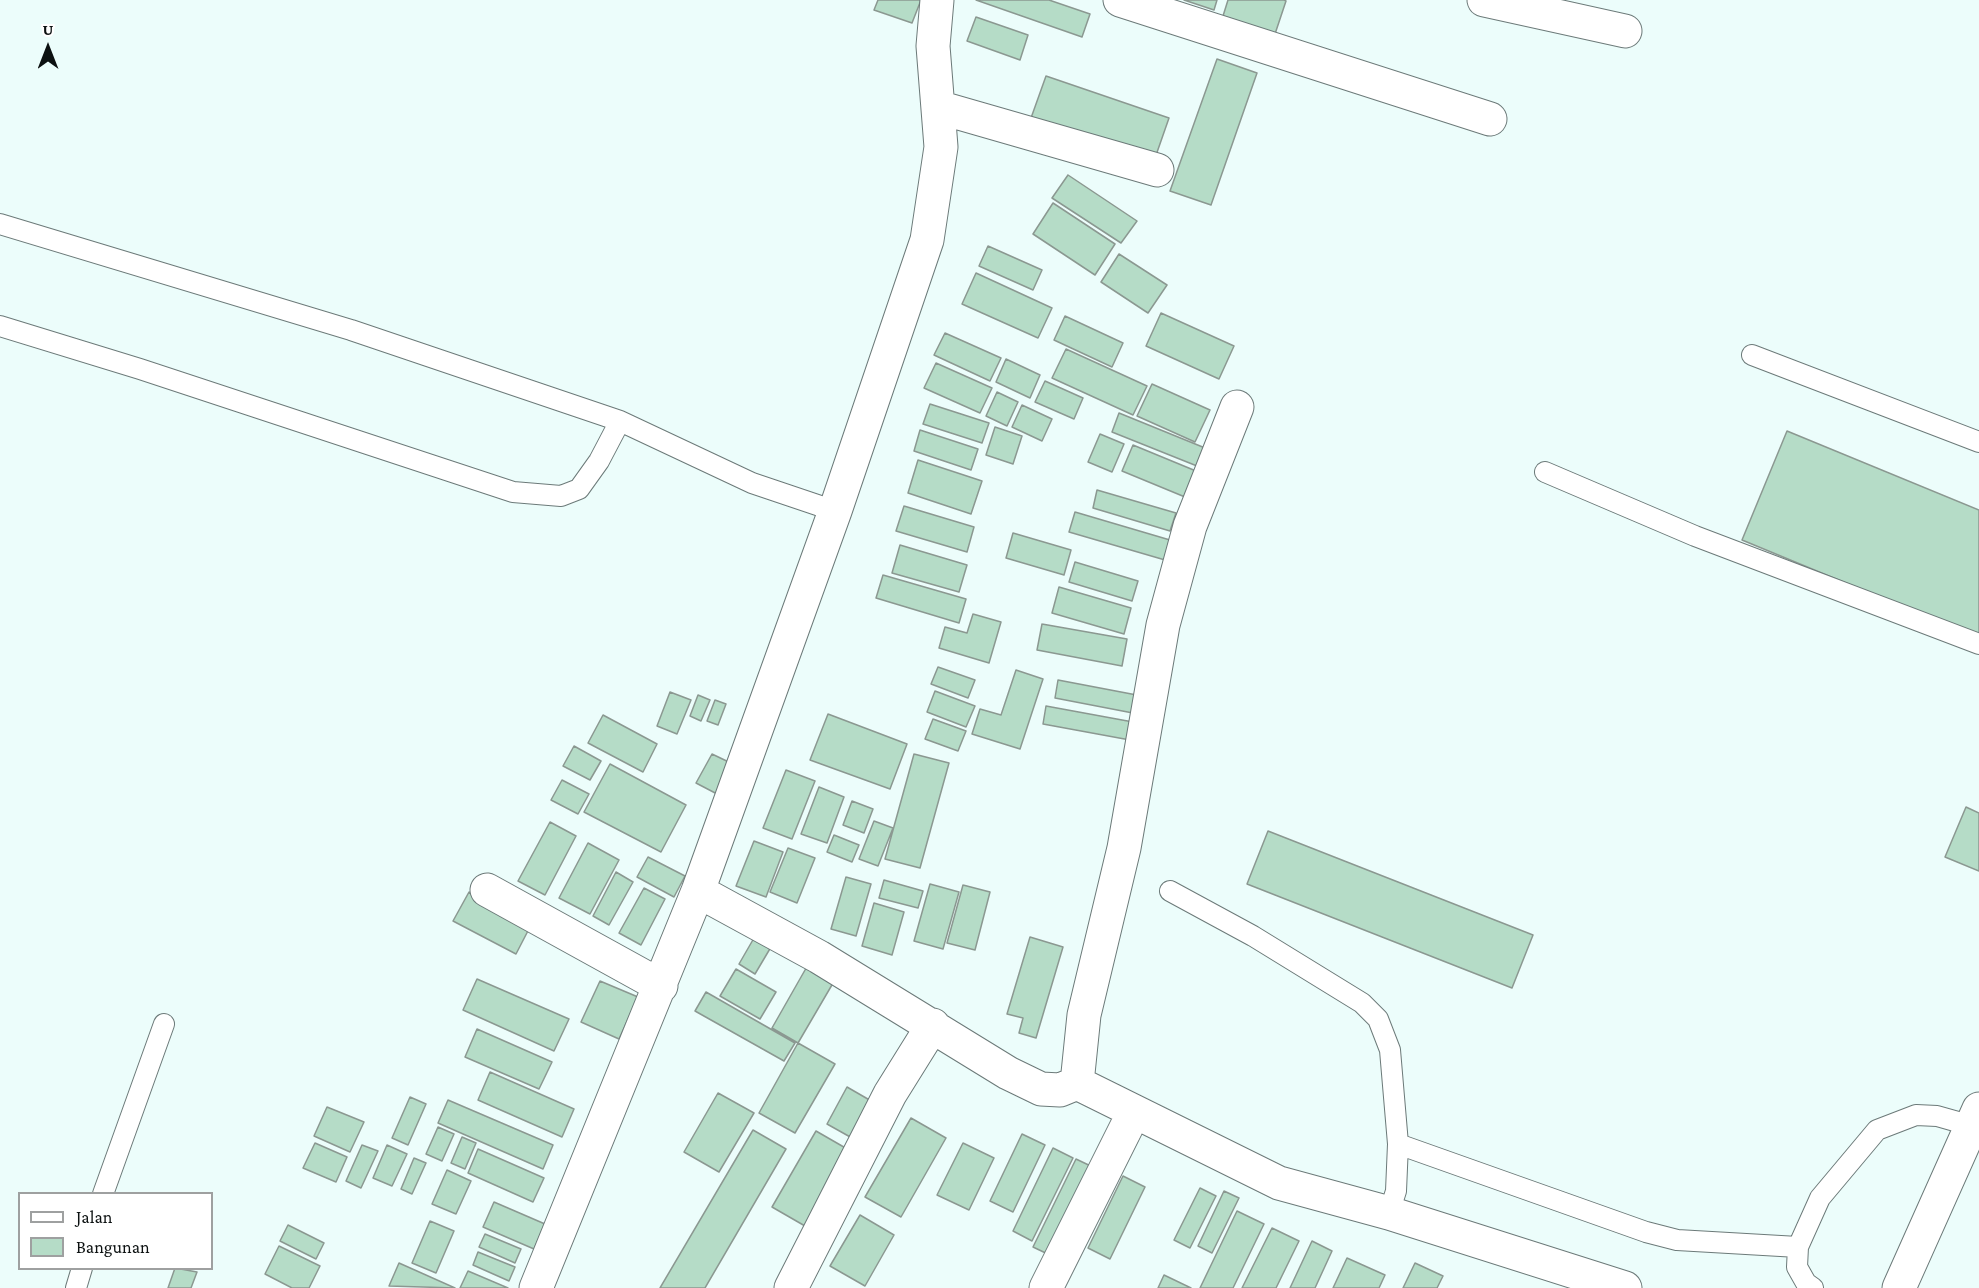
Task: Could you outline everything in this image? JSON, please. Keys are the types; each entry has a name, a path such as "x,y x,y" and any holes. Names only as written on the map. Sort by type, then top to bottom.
{"street":[{"path":"536,1288 698,891 835,511 927,240 941,147 933,46 937,0"},
{"path":"1120,0 1490,119"},
{"path":"1484,0 1625,31"},
{"path":"938,107 1157,170"},
{"path":"1077,1083 1084,1015 1124,848 1163,625 1191,526 1237,407"},
{"path":"487,890 661,986"},
{"path":"698,891 819,957 1008,1073 1041,1089 1060,1090 1077,1083 1279,1183 1389,1213 1624,1288"},
{"path":"790,1288 890,1094 933,1025"},
{"path":"1046,1288 1134,1112"},
{"path":"1899,1288 1977,1120"}],"lane":[{"path":"0,224 351,330 620,421 752,483 835,511"},
{"path":"0,326 140,369 513,492 561,496 579,489 599,461 620,421"},
{"path":"1752,355 1979,442"},
{"path":"1545,472 1695,536 1979,644"},
{"path":"1170,891 1253,936 1362,1003 1378,1020 1390,1050 1398,1144 1396,1191 1389,1213"},
{"path":"105,1192 164,1024"},
{"path":"1813,1288 1806,1283 1797,1268 1798,1247 1821,1198 1877,1130 1916,1115 1977,1120"},
{"path":"1398,1144 1646,1232 1677,1240 1798,1247"},
{"path":"76,1288 82,1270"}],"building":[{"path":"878,0 921,0 912,23 874,10"},
{"path":"976,0 1049,0 1090,14 1082,37"},
{"path":"1184,0 1217,0 1214,10"},
{"path":"1228,0 1286,1 1275,34 1223,16"},
{"path":"976,17 1028,35 1020,60 967,41"},
{"path":"1217,59 1257,73 1211,205 1170,191"},
{"path":"1046,76 1169,118 1154,161 1031,118"},
{"path":"1068,175 1137,221 1121,243 1052,198"},
{"path":"1053,203 1115,244 1095,275 1033,234"},
{"path":"988,246 1042,270 1033,290 979,266"},
{"path":"1119,254 1167,285 1148,313 1101,282"},
{"path":"976,273 1052,308 1038,338 962,304"},
{"path":"1161,313 1234,346 1219,379 1146,346"},
{"path":"1065,316 1123,343 1112,367 1054,340"},
{"path":"945,333 1001,358 990,381 934,355"},
{"path":"1066,349 1147,386 1133,415 1052,378"},
{"path":"1006,359 1040,375 1030,398 996,382"},
{"path":"936,363 992,388 980,413 924,388"},
{"path":"1045,381 1083,398 1074,419 1035,402"},
{"path":"1152,384 1210,410 1195,442 1137,416"},
{"path":"997,392 1018,402 1007,426 986,416"},
{"path":"930,404 989,423 982,443 923,424"},
{"path":"1022,405 1052,419 1042,441 1012,427"},
{"path":"1119,413 1210,450 1202,468 1112,432"},
{"path":"995,427 1022,436 1013,464 986,455"},
{"path":"920,430 978,449 971,470 914,451"},
{"path":"1787,431 1979,510 1979,638 1742,540"},
{"path":"1100,434 1124,444 1112,472 1088,462"},
{"path":"1133,445 1196,471 1185,497 1122,471"},
{"path":"918,460 982,481 971,514 908,493"},
{"path":"1097,490 1176,513 1170,531 1093,508"},
{"path":"904,506 974,527 967,552 896,531"},
{"path":"1075,512 1170,540 1165,560 1069,532"},
{"path":"1013,533 1071,550 1064,575 1006,558"},
{"path":"900,545 967,565 959,592 892,573"},
{"path":"1075,562 1138,581 1132,601 1069,582"},
{"path":"883,575 966,599 959,623 876,598"},
{"path":"1059,587 1131,608 1124,634 1052,613"},
{"path":"973,614 1001,622 989,663 939,648 945,627 967,633"},
{"path":"1042,624 1127,639 1122,666 1037,650"},
{"path":"938,667 975,680 968,698 931,684"},
{"path":"1016,670 1043,679 1020,749 972,734 980,709 1001,715"},
{"path":"1058,680 1142,696 1138,714 1055,698"},
{"path":"935,691 975,706 966,727 927,712"},
{"path":"670,692 691,700 677,734 657,726"},
{"path":"698,695 710,700 701,721 690,716"},
{"path":"715,700 726,704 718,725 707,721"},
{"path":"1046,706 1133,722 1130,740 1043,724"},
{"path":"828,714 907,744 890,789 810,760"},
{"path":"603,715 657,744 643,772 588,743"},
{"path":"933,719 966,731 958,751 925,739"},
{"path":"574,746 601,761 590,780 563,766"},
{"path":"712,754 735,765 719,795 696,783"},
{"path":"914,754 949,763 920,868 885,859"},
{"path":"610,764 686,805 661,852 584,812"},
{"path":"786,770 815,781 792,839 763,828"},
{"path":"562,780 589,794 578,814 551,800"},
{"path":"819,787 844,797 827,843 801,834"},
{"path":"852,801 873,809 864,833 843,825"},
{"path":"1966,807 1979,813 1979,871 1945,857"},
{"path":"874,821 893,828 878,866 859,859"},
{"path":"550,822 576,836 545,895 518,881"},
{"path":"1268,831 1533,935 1512,988 1247,884"},
{"path":"834,835 859,845 852,862 827,852"},
{"path":"754,841 783,852 766,897 736,886"},
{"path":"588,843 619,860 590,914 559,898"},
{"path":"788,848 815,858 797,903 770,892"},
{"path":"648,857 685,876 674,897 637,877"},
{"path":"616,872 633,882 609,925 593,916"},
{"path":"846,877 871,884 856,936 831,929"},
{"path":"884,880 923,891 918,908 879,898"},
{"path":"930,884 959,892 943,949 914,941"},
{"path":"963,885 990,892 975,950 947,943"},
{"path":"644,888 665,899 641,945 619,933"},
{"path":"469,892 531,925 516,954 453,921"},
{"path":"874,903 904,912 892,955 862,946"},
{"path":"1030,937 1063,947 1036,1038 1019,1033 1023,1018 1007,1014"},
{"path":"754,938 771,947 755,974 739,964"},
{"path":"809,963 836,978 798,1043 772,1028"},
{"path":"736,969 776,992 760,1019 720,996"},
{"path":"477,979 569,1019 554,1051 463,1010"},
{"path":"600,981 638,997 619,1039 581,1022"},
{"path":"706,992 795,1043 784,1061 695,1011"},
{"path":"477,1029 552,1062 539,1089 465,1057"},
{"path":"798,1043 835,1064 795,1133 759,1113"},
{"path":"490,1072 574,1109 562,1137 478,1100"},
{"path":"847,1087 873,1102 852,1138 827,1124"},
{"path":"718,1093 754,1113 719,1172 684,1152"},
{"path":"410,1097 426,1104 408,1145 392,1138"},
{"path":"448,1100 553,1145 543,1169 438,1123"},
{"path":"327,1107 364,1122 350,1152 314,1136"},
{"path":"911,1118 946,1138 901,1217 865,1197"},
{"path":"438,1127 454,1134 442,1161 426,1154"},
{"path":"753,1130 786,1149 705,1288 660,1288"},
{"path":"816,1131 849,1150 805,1226 772,1207"},
{"path":"1022,1134 1045,1145 1013,1212 990,1201"},
{"path":"462,1137 476,1143 465,1169 451,1163"},
{"path":"315,1143 347,1157 336,1182 303,1168"},
{"path":"963,1143 994,1158 969,1210 937,1195"},
{"path":"362,1145 378,1151 361,1188 346,1181"},
{"path":"387,1145 407,1154 392,1186 373,1178"},
{"path":"1053,1148 1073,1158 1032,1241 1013,1231"},
{"path":"478,1149 544,1178 533,1202 468,1173"},
{"path":"414,1158 426,1163 412,1194 401,1189"},
{"path":"1076,1159 1097,1169 1054,1257 1033,1247"},
{"path":"447,1170 471,1181 456,1214 432,1204"},
{"path":"1123,1176 1145,1187 1110,1259 1088,1248"},
{"path":"1200,1188 1216,1196 1190,1248 1174,1240"},
{"path":"1224,1191 1239,1198 1212,1253 1198,1246"},
{"path":"494,1202 545,1224 534,1249 483,1227"},
{"path":"1237,1211 1264,1224 1233,1288 1200,1288"},
{"path":"860,1215 894,1235 865,1286 830,1266"},
{"path":"430,1221 454,1231 436,1273 412,1263"},
{"path":"288,1225 324,1243 316,1259 280,1241"},
{"path":"1272,1228 1299,1241 1276,1288 1242,1288"},
{"path":"485,1234 521,1249 515,1263 479,1247"},
{"path":"1312,1241 1332,1251 1315,1288 1290,1288"},
{"path":"279,1246 320,1266 309,1288 292,1288 265,1274"},
{"path":"478,1252 515,1267 509,1281 473,1265"},
{"path":"1347,1258 1385,1275 1379,1288 1333,1288"},
{"path":"399,1263 455,1288 389,1286"},
{"path":"1415,1263 1443,1276 1437,1288 1403,1288"},
{"path":"174,1270 197,1272 191,1288 168,1288"},
{"path":"468,1271 508,1288 460,1288"},
{"path":"1164,1275 1191,1288 1158,1288"}]}
